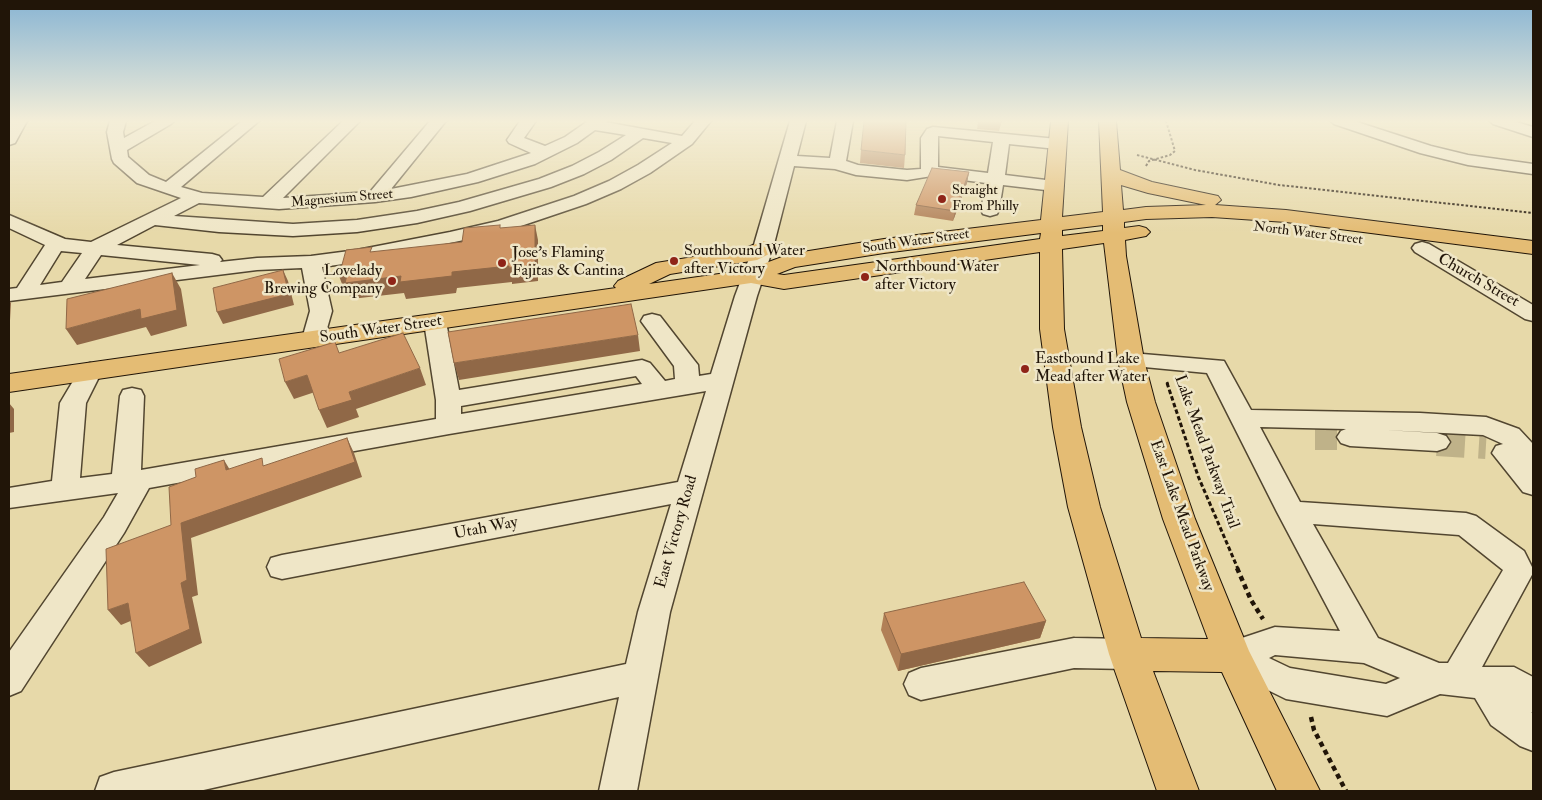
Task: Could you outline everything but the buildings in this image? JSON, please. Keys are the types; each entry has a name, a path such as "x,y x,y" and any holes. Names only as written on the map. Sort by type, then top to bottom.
{"main road":[{"path":"1056,158 1052,235 1052,329 1067,427 1084,507 1128,654 1178,791"},
{"name":"East Lake Mead Parkway","path":"1109,158 1113,226 1121,302 1130,360 1143,410 1179,519 1234,656 1299,791"},
{"path":"1110,172 1148,188 1242,205 1286,216"},
{"name":"North Water Street","path":"1113,226 1146,213 1212,211 1286,216 1533,247"},
{"name":"North Water Street","path":"1083,230 1113,226 1174,228 1236,226 1533,263"},
{"name":"South Water Street","path":"9,383 752,276 784,282 1083,230"},
{"path":"601,298 664,268 749,255 763,248"},
{"path":"1128,654 1234,656"}],"street":[{"name":"Magnesium Street","path":"120,158 143,179 168,189 197,196 268,204 376,197 410,192 472,178 531,158"},
{"path":"168,189 205,158"},
{"path":"268,204 314,158"},
{"path":"376,197 408,158"},
{"path":"152,219 219,226 293,230 357,226 418,217 503,196 545,183 578,170 600,158"},
{"path":"17,294 257,264 311,262 357,256 450,238 503,226 580,200 615,185 660,158"},
{"path":"837,164 838,158"},
{"path":"930,158 930,171"},
{"path":"990,210 999,158"},
{"path":"1461,158 1533,170"},
{"path":"786,160 837,164 856,170 907,174 924,174 930,171 1054,186"},
{"name":"East Victory Road","path":"618,791 654,612 752,276 763,248 786,160"},
{"path":"69,288 95,248 197,196"},
{"path":"11,228 56,243 257,264"},
{"path":"17,294 56,243"},
{"name":"Church Street","path":"1422,248 1533,314"},
{"path":"311,262 321,311 313,339"},
{"path":"652,321 686,365 688,385"},
{"path":"435,322 448,413"},
{"path":"1130,360 1216,366 1291,512 1366,648"},
{"path":"61,490 66,481 73,403 90,371"},
{"path":"9,498 131,481 448,413 722,381"},
{"path":"9,680 114,525 131,481 127,471 132,396"},
{"path":"1246,426 1420,422 1486,426 1510,435 1533,462"},
{"path":"1246,426 1326,436 1437,442"},
{"path":"1486,444 1500,446 1533,485"},
{"name":"Utah Way","path":"282,567 689,490"},
{"path":"1291,512 1466,524 1525,567 1460,681"},
{"path":"1234,656 1275,641 1366,648 1460,681 1533,734"},
{"path":"921,684 1074,653 1128,654"},
{"path":"1234,656 1286,683 1386,700 1460,681 1514,683 1533,696"},
{"path":"114,791 641,677"}],"path":[{"path":"1146,158 1279,186 1533,213"},
{"path":"1148,188 1151,179 1146,168 1147,163 1158,158"},
{"name":"Lake Mead Parkway Trail","path":"1161,363 1198,476 1251,600 1275,641"},
{"path":"1299,685 1313,710 1311,723 1314,730 1346,791"}],"tunnel":[{"path":"1315,436 1337,436"},
{"path":"1437,442 1486,445"}],"place":[{"name":"Straight From Philly","path":"942,199"},
{"name":"Southbound Water after Victory","path":"674,261"},
{"name":"Jose’s Flaming Fajitas & Cantina","path":"502,263"},
{"name":"Northbound Water after Victory","path":"865,277"},
{"name":"Lovelady Brewing Company","path":"392,281"},
{"name":"Eastbound Lake Mead after Water","path":"1025,369"}]}
